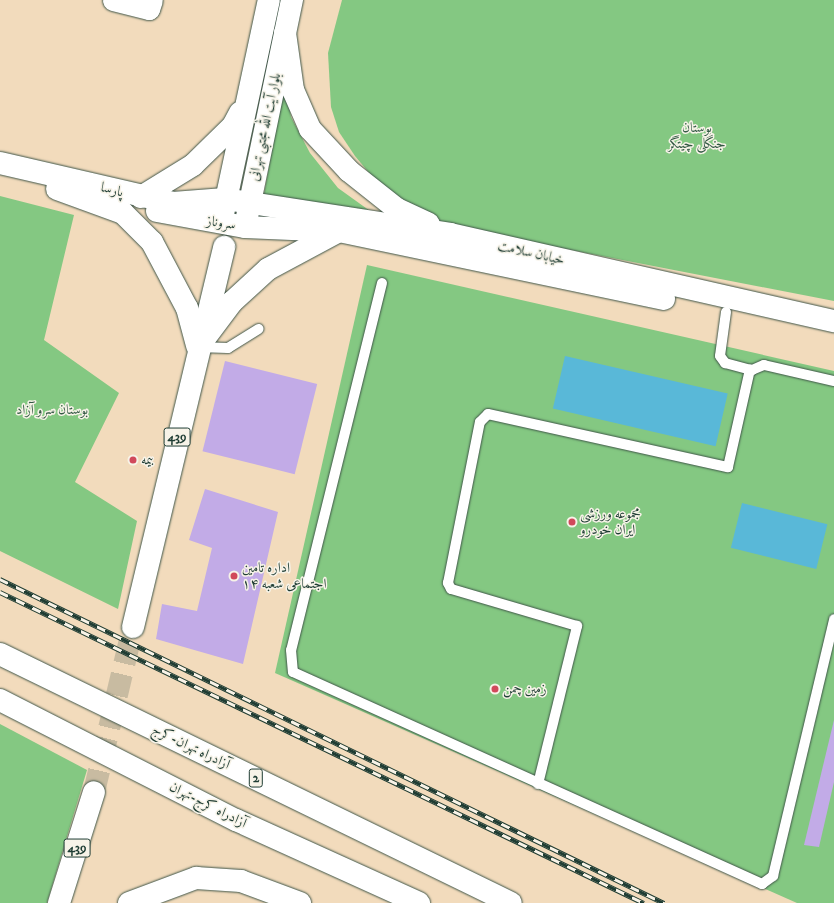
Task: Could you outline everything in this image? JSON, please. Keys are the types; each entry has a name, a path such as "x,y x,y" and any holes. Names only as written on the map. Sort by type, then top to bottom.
{"main road":[{"name":"بلوار آیت الله مجتبی تهرانی","path":"224,247 222,224 225,199 269,0"},
{"name":"بلوار آیت الله مجتبی تهرانی","path":"245,227 292,0"},
{"path":"285,33 293,90 310,129 349,171 398,209 450,234"},
{"path":"141,197 193,166 234,126 248,98"},
{"name":"پارسا","path":"0,163 141,197 173,203 225,199"},
{"name":"پارسا","path":"0,176 197,220"},
{"path":"57,189 123,213 152,242 187,308 197,347"},
{"name":"خیابان سلامت","path":"225,199 450,234 834,321"},
{"name":"سروناز","path":"197,220 245,227"},
{"path":"224,247 245,227"},
{"name":"خیابان سلامت","path":"245,227 339,231 834,336"},
{"path":"197,347 232,302 268,269 339,231"},
{"name":"439","path":"133,627 197,347 224,247"},
{"name":"آزادراه تهران-کرج","path":"0,654 511,903"},
{"name":"آزادراه کرج-تهران","path":"0,700 236,820 419,903"},
{"name":"439","path":"59,903 94,792"},
{"path":"129,903 196,878 241,881 300,903"}],"street":[{"path":"113,0 150,4"}],"lane":[{"path":"382,283 292,650 293,672 762,884 773,876 834,618"},
{"path":"726,312 722,360 750,369 764,365 834,381"},
{"path":"197,347 228,348 258,329"},
{"path":"538,784 577,626 451,589 448,583 480,422 488,414 728,467 750,369"}],"green space":[{"name":"بوستان جنگلی چیتگر","path":"342,0 834,0 834,301 447,226 400,198 375,180 355,156 339,132 331,107 328,53"},
{"path":"285,79 291,117 310,153 338,188 384,221 264,194"},
{"name":"بوستان سرو آزاد","path":"0,196 74,215 44,340 119,393 75,482 137,521 118,609 0,551"},
{"name":"مجموعه ورزشی ایران خودرو","path":"367,265 834,371 834,903 797,903 275,673"},
{"path":"0,724 87,770 47,903 0,903"}],"water":[{"path":"565,356 728,394 716,446 553,409"},
{"path":"742,503 827,524 816,569 731,548"}],"building":[{"path":"225,361 317,384 295,474 203,451"},
{"name":"اداره تامین اجتماعی شعبه ۱۴","path":"205,489 278,512 243,664 156,639 162,604 197,611 212,548 189,540"},
{"path":"834,720 834,782 819,847 804,845"}],"tunnel":[{"path":"94,792 133,627"}],"railway":[{"path":"0,579 664,903"},
{"path":"0,592 644,903"}],"place":[{"name":"بیمه","path":"133,460"},
{"name":"مجموعه ورزشی ایران خودرو","path":"572,522"},
{"name":"اداره تامین اجتماعی شعبه ۱۴","path":"234,576"},
{"name":"زمین چمن","path":"495,689"}]}
